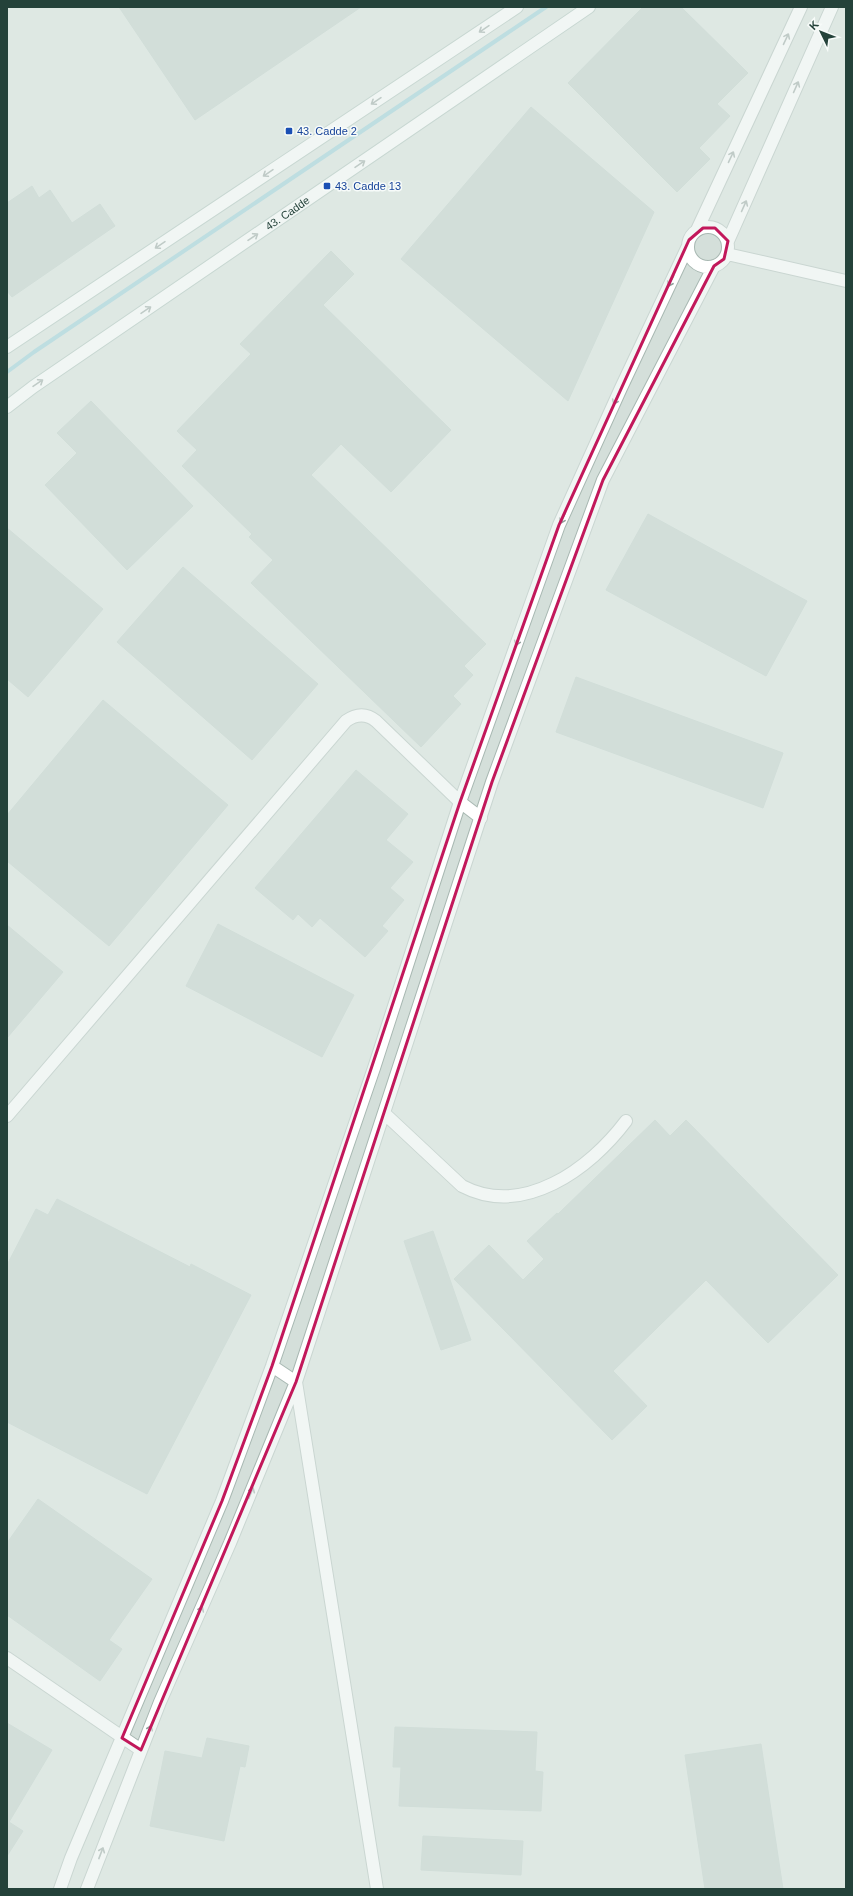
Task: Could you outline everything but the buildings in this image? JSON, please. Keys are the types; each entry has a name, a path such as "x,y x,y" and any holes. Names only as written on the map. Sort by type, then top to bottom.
{"street":[{"path":"7,347 517,7"},
{"name":"43. Cadde","path":"7,407 33,387 589,7"},
{"path":"60,1889 71,1858 222,1501 272,1366 376,1060 460,802 559,525 692,235 697,230 801,7"},
{"path":"688,246 692,258 696,263 708,267 714,266 724,259 727,254 728,241 832,7"},
{"path":"697,230 709,227 715,228 725,236 728,241"},
{"path":"727,254 846,282"},
{"path":"87,1889 160,1702 230,1543 296,1382 481,818 603,480 714,266"},
{"path":"7,1116 351,717 362,715 376,720 460,802 481,818"},
{"path":"385,1114 462,1186 478,1193 496,1197 524,1193 540,1188 571,1174 601,1151 626,1121"},
{"path":"272,1366 296,1382 377,1889"},
{"path":"7,1658 141,1750"}],"highlighted area":[{"path":"703,228 715,228 728,241 724,259 714,266 603,480 492,782 296,1382 141,1750 122,1738 222,1501 272,1366 460,802 559,525 689,240"}],"shaded area":[{"path":"7,7 846,7 846,1889 7,1889"}],"waterway":[{"path":"7,372 34,352 546,7"}],"place":[{"name":"43. Cadde 2","path":"289,131"},
{"name":"43. Cadde 13","path":"327,186"}]}
